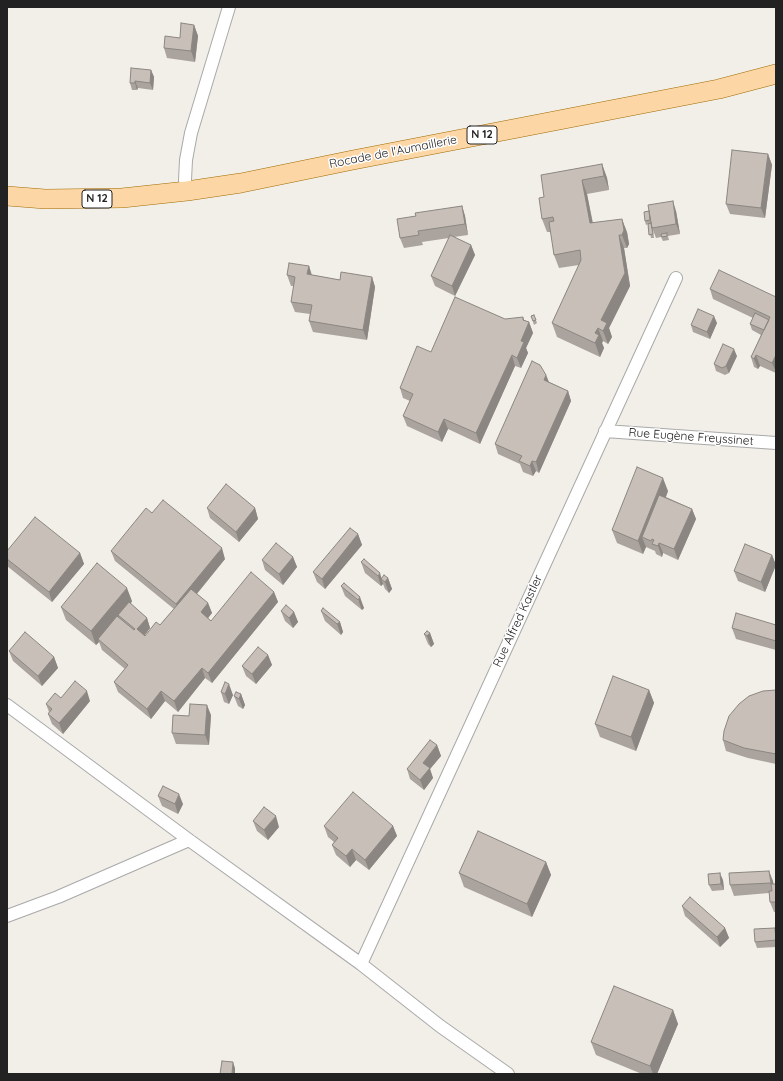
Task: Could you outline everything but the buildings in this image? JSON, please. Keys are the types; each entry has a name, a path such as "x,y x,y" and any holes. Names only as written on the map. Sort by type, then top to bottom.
{"main road":[{"name":"Rocade de l'Aumaillerie","path":"7,196 45,199 122,198 241,183 719,89 776,74"}],"street":[{"path":"187,191 185,180 186,160 191,133 229,7"},
{"name":"Rue Alfred Kastler","path":"361,964 676,278"},
{"name":"Rue Eugène Freyssinet","path":"605,431 776,443"},
{"path":"7,705 189,840 361,964 440,1026 508,1074"},
{"path":"7,916 58,897 189,840"}]}
